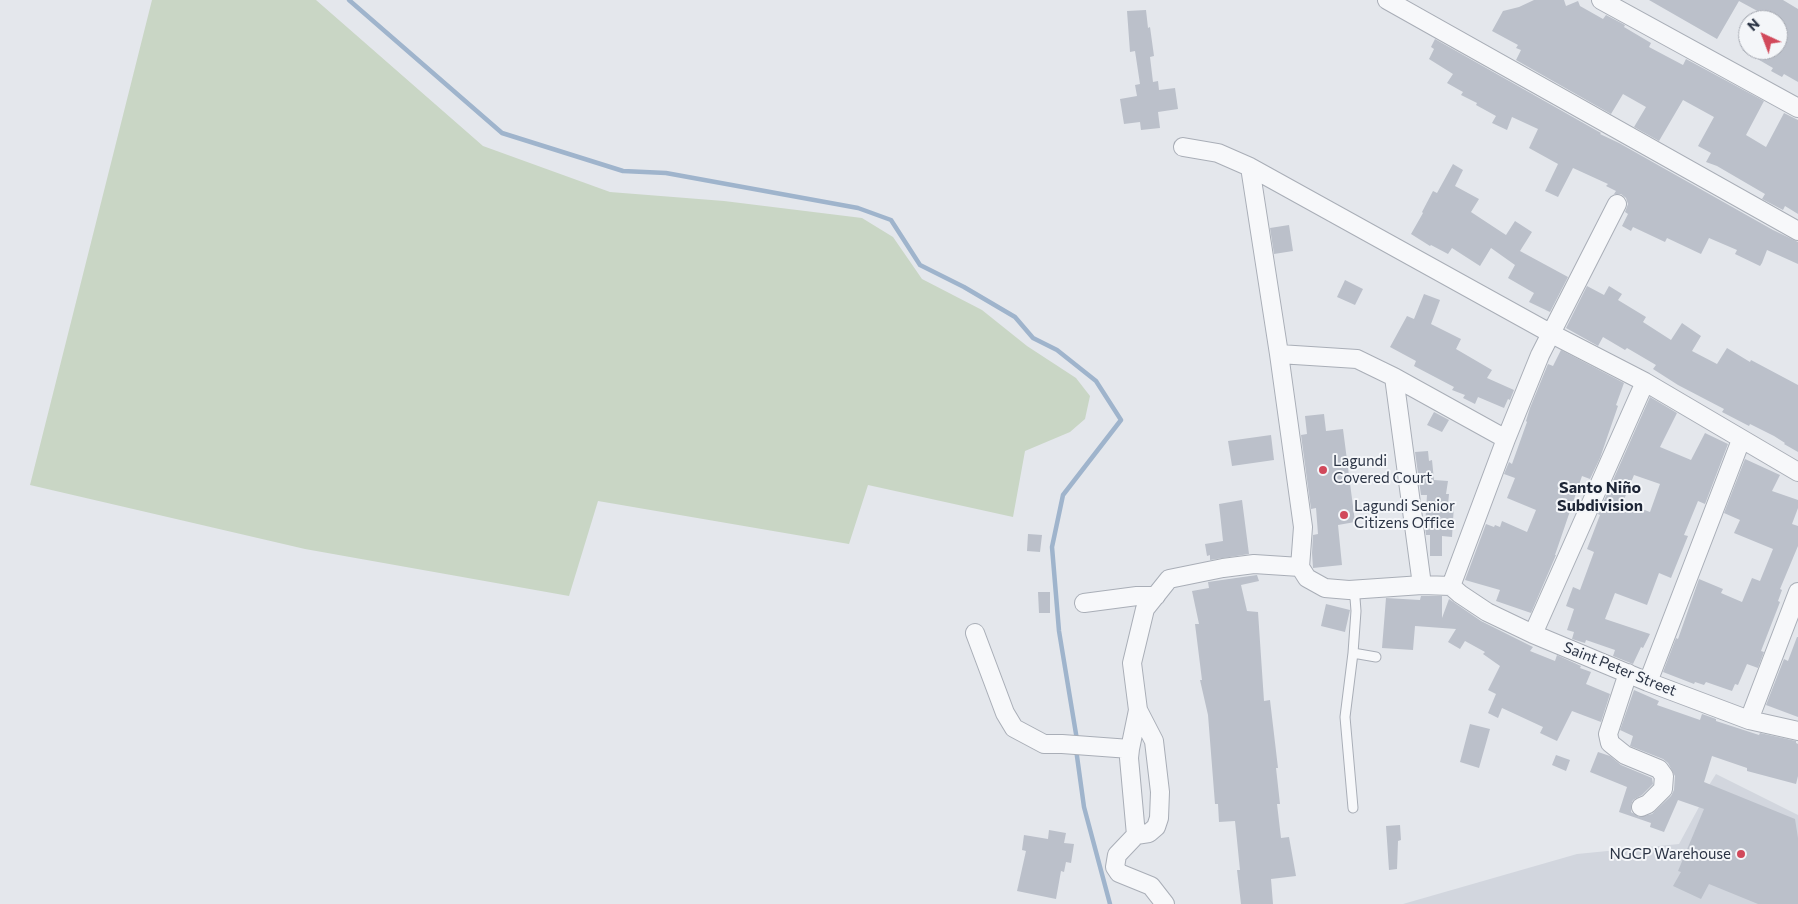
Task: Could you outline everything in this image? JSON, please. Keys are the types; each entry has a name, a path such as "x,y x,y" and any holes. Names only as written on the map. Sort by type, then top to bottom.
{"street":[{"path":"1387,0 1408,5 1798,231"},
{"path":"1602,0 1798,108"},
{"path":"1183,147 1218,153 1250,167 1550,333 1645,382 1798,472"},
{"path":"1250,167 1303,527 1300,567 1307,578 1325,588 1349,590 1422,585 1450,586 1540,355 1617,204"},
{"path":"1279,354 1356,359 1394,377 1506,439"},
{"path":"1394,377 1422,585"},
{"path":"1533,634 1645,382"},
{"path":"1648,682 1741,440"},
{"path":"1136,835 1129,758 1138,710 1132,662 1144,610 1169,579 1254,564 1300,567"},
{"name":"Saint Peter Street","path":"1450,586 1487,612 1533,634 1628,672 1648,682 1749,720 1798,731"},
{"path":"1749,720 1798,592"},
{"path":"1084,603 1137,596 1156,596"},
{"path":"975,633 1005,713 1014,728 1044,744 1130,749"},
{"path":"1628,672 1608,734 1610,743 1625,755 1660,769 1664,776 1663,789 1648,804 1641,806"},
{"path":"1138,710 1154,741 1160,792 1159,818 1156,827 1148,833 1136,835 1117,855 1115,867 1119,873 1151,886 1165,904"}],"lane":[{"path":"1349,590 1355,598 1356,611 1354,653 1345,717 1353,808"},
{"path":"1354,653 1376,657"}],"shaded area":[{"path":"1716,774 1798,815 1798,904 1403,904 1577,854 1679,844 1699,807 1701,798"}],"green space":[{"path":"152,0 316,0 483,146 610,192 724,201 862,218 893,237 922,279 982,310 1027,346 1076,378 1090,396 1085,419 1070,432 1025,451 1013,517 868,485 849,544 598,501 569,596 305,549 30,485"}],"building":[{"path":"1534,0 1564,0 1566,6 1578,1 1580,6 1603,19 1606,15 1625,25 1624,27 1651,43 1649,47 1683,65 1686,59 1764,101 1746,135 1766,147 1784,113 1798,120 1798,214 1785,206 1783,210 1762,199 1765,194 1717,166 1706,162 1711,153 1698,146 1714,117 1683,100 1659,141 1634,127 1646,107 1623,94 1611,114 1516,60 1521,50 1516,48 1518,45 1492,31 1503,11 1519,7"},
{"path":"1649,0 1783,0 1798,9 1798,82 1784,74 1782,77 1771,71 1773,68 1759,60 1788,60 1788,10 1756,10 1739,1 1717,39"},
{"path":"1146,10 1154,56 1150,57 1153,82 1158,81 1159,90 1175,88 1178,109 1158,112 1160,128 1141,130 1140,122 1124,124 1120,99 1137,96 1135,85 1140,84 1135,51 1130,52 1127,11"},
{"path":"1435,39 1600,134 1798,242 1798,264 1767,250 1760,266 1735,254 1737,250 1709,238 1701,254 1667,238 1665,242 1633,227 1631,231 1622,226 1628,214 1625,212 1628,204 1626,198 1621,194 1614,194 1616,191 1606,186 1608,184 1573,168 1558,197 1545,191 1558,164 1529,148 1538,129 1512,117 1507,130 1492,123 1496,116 1461,95 1463,92 1447,83 1453,74 1429,59 1434,49 1431,47"},
{"path":"1453,164 1463,170 1455,186 1479,199 1471,212 1506,235 1515,221 1532,232 1520,251 1568,277 1550,312 1529,302 1534,293 1508,278 1515,265 1491,248 1480,266 1452,248 1448,254 1430,246 1411,234 1433,191 1437,193"},
{"path":"1289,225 1293,251 1274,254 1270,228"},
{"path":"1345,280 1363,289 1355,305 1337,297"},
{"path":"1587,286 1604,295 1609,286 1622,294 1618,300 1646,317 1643,322 1671,340 1682,323 1701,336 1692,351 1717,364 1727,348 1750,362 1751,360 1798,385 1798,452 1774,436 1722,412 1724,409 1678,385 1653,369 1656,365 1627,348 1625,350 1603,337 1598,346 1566,328"},
{"path":"1424,294 1440,300 1431,324 1461,339 1456,349 1492,370 1487,378 1514,390 1504,408 1478,397 1475,404 1463,398 1465,395 1452,390 1454,387 1414,366 1416,361 1390,347 1407,316 1414,319"},
{"path":"1561,350 1624,383 1600,458 1590,479 1582,476 1556,555 1531,613 1496,601 1500,590 1465,580 1486,524 1500,527 1502,521 1527,532 1536,510 1507,498 1515,478 1504,474 1509,462 1512,464 1530,408 1548,364 1553,366"},
{"path":"1650,397 1677,413 1660,447 1691,460 1705,433 1728,444 1705,504 1698,501 1684,535 1688,536 1671,578 1659,573 1647,605 1615,593 1605,619 1650,634 1633,664 1613,656 1615,650 1586,640 1585,643 1572,639 1574,632 1567,630 1574,609 1566,606 1573,587 1580,590 1594,552 1587,549 1600,515 1598,514","holes":["1634,475 1660,484 1650,512 1623,502"]},
{"path":"1434,412 1449,420 1442,432 1427,425"},
{"name":"Lagundi Covered Court","path":"1324,414 1326,431 1343,429 1355,522 1338,525 1342,565 1313,568 1313,535 1318,534 1316,508 1311,509 1301,435 1307,434 1305,416"},
{"path":"1271,435 1274,460 1232,466 1228,441"},
{"path":"1428,451 1429,461 1432,460 1434,480 1448,481 1446,494 1449,494 1448,505 1454,505 1452,537 1442,536 1442,556 1430,556 1430,535 1426,535 1427,495 1421,495 1415,452"},
{"path":"1745,459 1780,475 1772,491 1798,500 1798,508 1792,524 1798,526 1798,546 1780,589 1782,590 1778,601 1780,602 1761,651 1764,652 1758,668 1747,664 1738,685 1735,684 1732,691 1706,682 1704,685 1695,682 1694,684 1663,672 1676,638 1678,639 1699,579 1723,589 1721,593 1742,602 1752,578 1760,581 1773,549 1734,533 1740,520 1724,513"},
{"path":"1242,500 1249,554 1210,560 1210,555 1207,556 1205,544 1223,541 1219,504"},
{"path":"1028,534 1042,535 1040,552 1027,551"},
{"path":"1257,575 1259,581 1241,585 1247,611 1258,612 1264,701 1270,700 1278,768 1276,768 1280,804 1277,804 1281,838 1289,837 1296,876 1271,879 1273,904 1241,904 1237,870 1240,870 1235,821 1219,822 1218,804 1215,804 1208,715 1200,680 1202,680 1195,624 1199,624 1192,591 1209,588 1208,582"},
{"path":"1038,592 1050,592 1050,613 1039,613"},
{"path":"1421,596 1442,596 1442,618 1449,599 1481,621 1533,647 1530,651 1555,661 1557,655 1591,672 1586,684 1610,694 1601,722 1572,711 1557,741 1540,733 1543,727 1502,708 1498,718 1488,713 1496,694 1488,690 1500,666 1483,654 1485,652 1465,641 1460,649 1448,642 1456,629 1415,626 1413,650 1382,648 1386,598 1420,600"},
{"path":"1326,604 1350,610 1345,632 1321,626"},
{"path":"1797,637 1798,717 1766,705 1784,659 1788,661"},
{"path":"1634,690 1659,701 1657,705 1700,720 1702,714 1716,719 1716,721 1759,735 1760,733 1796,741 1798,744 1798,776 1796,784 1747,771 1747,768 1712,756 1704,782 1795,819 1798,838 1798,904 1758,904 1709,884 1701,899 1673,886 1681,872 1678,871 1704,809 1678,800 1664,832 1650,827 1651,823 1619,812 1627,787 1590,772 1598,752 1610,756 1621,765 1652,778 1653,784 1642,795 1633,800 1631,805 1631,812 1639,817 1652,814 1671,796 1674,790 1675,776 1668,763 1663,759 1630,746 1633,736 1620,730"},
{"path":"1470,724 1490,729 1479,768 1460,762"},
{"path":"1556,755 1570,760 1566,771 1552,765"},
{"path":"1400,825 1401,840 1398,841 1397,869 1389,870 1386,826"},
{"path":"1049,830 1066,833 1064,843 1074,844 1071,863 1066,862 1064,872 1061,871 1056,899 1017,891 1026,851 1022,850 1024,835 1048,839"}],"waterway":[{"path":"349,0 502,133 623,171 666,173 858,208 891,220 920,265 964,287 1015,317 1033,338 1057,350 1096,381 1121,420 1063,495 1052,547 1059,631 1077,740"},
{"path":"1076,749 1084,807 1110,904"}],"place":[{"name":"Lagundi Covered Court","path":"1323,470"},
{"name":"Lagundi Senior Citizens Office","path":"1344,515"},
{"name":"NGCP Warehouse","path":"1741,854"}],"district":[{"name":"Santo Niño Subdivision","path":"1600,497"}]}
